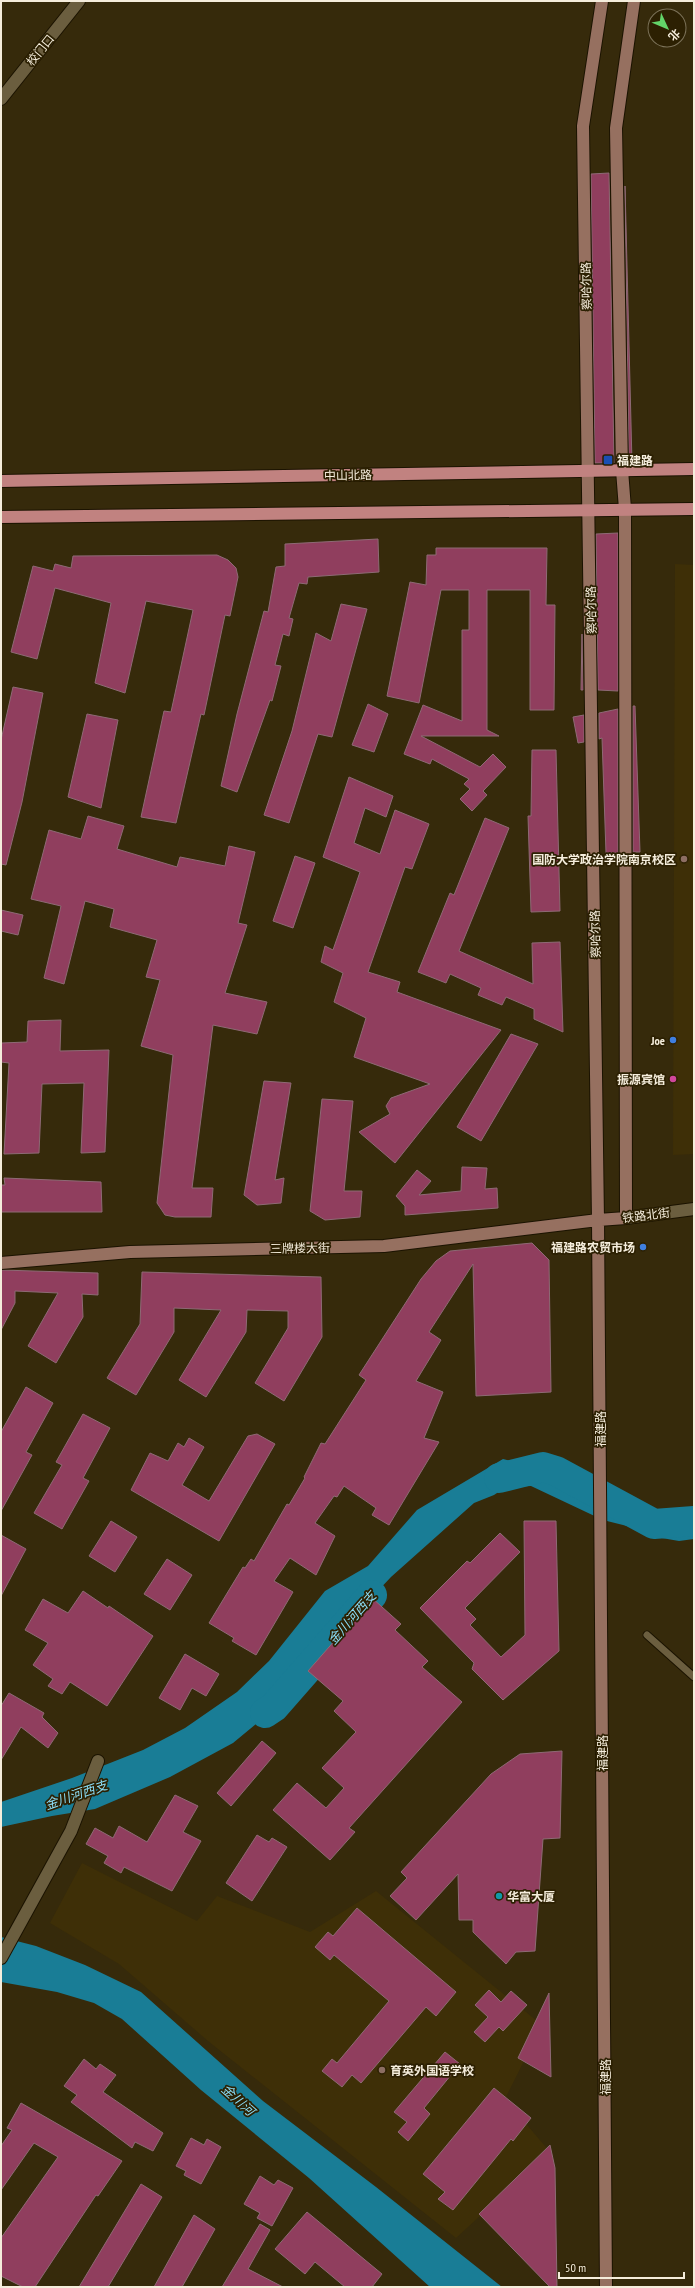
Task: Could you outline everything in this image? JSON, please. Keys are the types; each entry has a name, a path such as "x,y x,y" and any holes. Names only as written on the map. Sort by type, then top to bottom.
{"main road":[{"name":"察哈尔路","path":"598,1220 590,510 583,126 602,1"},
{"path":"626,1218 625,509 622,470 616,128 634,1"},
{"name":"中山北路","path":"1,481 694,469"},
{"path":"1,517 694,509"},
{"name":"铁路北街","path":"598,1220 626,1218"},
{"name":"三牌楼大街","path":"1,1263 130,1252 384,1246 598,1220"},
{"name":"福建路","path":"598,1220 606,2287"}],"street":[{"name":"校门口","path":"1,99 80,1"},
{"name":"铁路北街","path":"626,1218 694,1209"},
{"path":"1,1958 71,1831 98,1761"}],"lane":[{"path":"648,1635 694,1677"}],"shaded area":[{"name":"国防大学政治学院南京校区","path":"675,564 694,565 694,1154 673,1155"},
{"name":"育英外国语学校","path":"82,1863 197,1921 217,1896 310,1932 376,1891 542,2025 505,2099 550,2152 456,2238 208,2041 119,1964 50,1923"}],"water":[{"path":"503,1459 560,1474 603,1499 637,1509 654,1518 694,1513 694,1539 679,1541 650,1536 631,1527 603,1520 531,1486 506,1487 494,1495 474,1503 391,1577 326,1646 268,1714 233,1743 170,1777 95,1809 52,1816 1,1827 1,1802 72,1778 143,1750 185,1728 237,1692 269,1661 325,1591 368,1566 417,1510"},
{"name":"金川河","path":"1,1937 36,1946 85,1965 141,1992 263,2101 376,2187 502,2287 430,2287 309,2178 201,2090 122,2019 94,2003 57,1992 1,1982"}],"building":[{"path":"609,173 614,463 595,463 591,174"},
{"path":"625,186 632,463 629,463"},
{"path":"618,533 618,691 598,690 596,534"},
{"path":"378,539 379,572 308,577 307,584 299,583 289,618 293,619 289,636 283,634 275,665 281,666 272,701 270,700 237,792 221,786 237,714 264,611 268,612 276,567 285,566 285,544"},
{"path":"436,548 547,548 546,605 555,605 554,710 530,710 530,590 487,590 487,730 499,736 421,736 480,767 493,754 506,767 483,791 487,795 472,811 460,799 470,789 464,784 469,779 432,759 430,764 404,754 423,705 462,721 462,630 469,630 469,590 441,590 419,703 387,696 410,582 426,585 427,555 436,555"},
{"path":"217,555 228,560 236,568 238,577 230,616 225,615 204,715 201,714 176,823 141,817 164,711 171,712 193,610 146,601 125,693 95,683 111,603 55,588 37,659 11,652 33,566 53,571 55,564 71,568 73,556"},
{"path":"341,604 367,609 332,737 318,734 289,823 264,815 292,731 316,633 331,641"},
{"path":"582,634 583,690 581,690"},
{"path":"13,687 43,693 22,802 6,865 1,864 1,740"},
{"path":"368,704 388,714 374,752 352,745"},
{"path":"633,706 635,706 640,852 633,852"},
{"path":"618,709 618,853 606,853 602,738 599,739 599,713"},
{"path":"87,714 118,720 101,808 68,797"},
{"path":"584,715 584,742 578,743 573,717"},
{"path":"532,750 556,750 560,911 531,912 528,816 531,816"},
{"path":"349,777 393,796 386,817 365,808 354,843 380,854 395,810 429,824 412,869 405,867 368,972 400,982 397,992 501,1030 395,1163 359,1132 390,1114 386,1106 391,1098 430,1084 354,1057 366,1018 334,1002 343,973 321,962 325,946 333,950 360,872 323,857"},
{"path":"88,816 124,826 117,849 177,867 180,857 225,866 229,846 255,852 238,923 247,925 225,993 267,1002 257,1034 213,1025 192,1188 213,1188 211,1217 175,1217 165,1215 157,1203 173,1055 141,1046 160,980 146,977 157,940 110,927 114,909 85,901 64,984 44,978 61,906 31,899 49,830 81,839"},
{"path":"485,818 509,828 459,951 533,984 532,943 560,942 563,1032 534,1019 534,1009 506,997 502,1005 478,995 481,988 450,974 446,983 418,972 450,893 454,895"},
{"path":"295,856 315,863 293,928 273,921"},
{"path":"1,910 23,915 18,935 1,931"},
{"path":"61,1020 60,1051 109,1050 105,1152 81,1153 84,1083 42,1084 39,1153 4,1154 9,1063 1,1062 1,1043 27,1042 28,1021"},
{"path":"511,1034 538,1044 481,1141 457,1127"},
{"path":"264,1081 291,1083 275,1180 284,1178 281,1203 257,1205 244,1195"},
{"path":"322,1099 353,1101 344,1191 362,1191 360,1217 325,1220 310,1211"},
{"path":"462,1167 487,1168 485,1189 497,1188 498,1208 405,1215 405,1206 396,1196 417,1170 431,1181 419,1195 461,1191"},
{"path":"4,1178 101,1182 102,1212 1,1212 1,1185 5,1185"},
{"path":"532,1243 549,1260 551,1392 476,1396 473,1264 429,1332 441,1340 416,1381 443,1392 424,1438 439,1442 389,1525 372,1515 376,1508 344,1486 337,1497 334,1496 315,1523 335,1536 316,1575 290,1558 274,1581 293,1592 256,1655 232,1641 234,1638 209,1623 243,1567 245,1568 251,1559 254,1561 287,1504 289,1505 305,1478 304,1477 321,1443 325,1444 366,1380 359,1375 421,1279 436,1261 450,1251"},
{"path":"1,1270 98,1273 98,1295 82,1294 83,1317 56,1363 28,1346 58,1293 15,1291 15,1303 1,1330"},
{"path":"142,1272 321,1277 322,1337 284,1401 255,1383 288,1328 288,1311 247,1310 246,1332 206,1397 179,1380 221,1310 174,1308 174,1332 136,1395 107,1378 140,1324"},
{"path":"26,1387 53,1403 26,1452 32,1455 1,1511 1,1432"},
{"path":"83,1414 110,1428 83,1478 89,1481 62,1529 34,1513 62,1465 56,1462"},
{"path":"257,1434 275,1444 219,1541 131,1490 150,1453 168,1461 178,1443 184,1447 189,1438 204,1447 182,1485 209,1501 248,1436"},
{"path":"111,1521 137,1537 115,1572 89,1556"},
{"path":"524,1521 556,1521 559,1651 503,1700 472,1669 474,1663 420,1608 467,1561 470,1563 500,1533 520,1552 465,1608 476,1619 470,1625 501,1657 525,1635"},
{"path":"1,1535 26,1549 1,1596"},
{"path":"167,1559 192,1575 170,1610 144,1594"},
{"path":"83,1591 108,1608 109,1606 153,1636 107,1706 70,1682 62,1694 48,1686 53,1679 33,1665 48,1643 25,1630 43,1599 68,1613"},
{"path":"372,1598 401,1624 395,1630 428,1661 422,1667 462,1702 349,1828 355,1832 330,1860 273,1810 297,1783 326,1808 344,1788 322,1768 356,1732 334,1711 343,1701 308,1671"},
{"path":"185,1654 219,1674 206,1696 192,1688 180,1710 159,1698"},
{"path":"9,1693 44,1713 42,1717 58,1733 48,1748 21,1727 1,1760 1,1706"},
{"path":"262,1741 276,1753 231,1806 217,1793"},
{"path":"562,1751 560,1838 543,1839 535,1951 516,1952 506,1964 473,1932 473,1920 459,1920 458,1874 416,1920 390,1896 407,1878 401,1872 491,1774 520,1754"},
{"path":"175,1795 198,1806 183,1832 201,1841 172,1891 124,1867 121,1873 104,1863 108,1856 86,1844 95,1828 113,1838 119,1826 147,1842"},
{"path":"257,1835 269,1842 272,1838 287,1847 252,1901 226,1883"},
{"path":"357,1908 456,1992 436,2016 426,2007 361,2083 352,2075 342,2087 322,2071 332,2059 337,2063 389,2001 334,1955 330,1960 315,1947 328,1932 333,1936"},
{"path":"489,1990 501,2002 511,1991 527,2005 503,2031 499,2027 485,2042 474,2032 488,2017 475,2005"},
{"path":"549,1993 551,2077 518,2058"},
{"path":"445,2052 460,2064 424,2108 430,2114 408,2141 398,2132 407,2122 394,2112"},
{"path":"84,2059 96,2069 100,2064 116,2075 103,2092 163,2133 153,2151 135,2142 132,2148 71,2102 77,2095 64,2086"},
{"path":"494,2088 531,2118 513,2141 511,2139 453,2210 438,2199 445,2192 423,2174"},
{"path":"21,2103 122,2161 98,2196 96,2195 35,2287 23,2287 1,2276 1,2238 58,2157 34,2143 1,2190 1,2146 12,2130 7,2128"},
{"path":"191,2138 204,2145 207,2139 221,2147 201,2184 184,2175 186,2171 176,2166"},
{"path":"550,2145 555,2168 557,2287 550,2287 479,2214"},
{"path":"260,2176 274,2185 278,2180 293,2188 272,2226 257,2218 260,2213 244,2204"},
{"path":"141,2184 162,2197 108,2287 79,2287"},
{"path":"307,2212 382,2274 372,2287 345,2287 315,2262 305,2274 275,2249"},
{"path":"194,2215 215,2229 182,2287 154,2287"},
{"path":"260,2224 270,2230 248,2269 283,2287 222,2287"}],"waterway":[{"name":"金川河西支","path":"499,1478 543,1467 556,1471 654,1524 694,1521"},
{"name":"金川河西支","path":"265,1713 274,1707 372,1595"}],"place":[{"name":"福建路","path":"608,460"},
{"name":"国防大学政治学院南京校区","path":"684,859"},
{"name":"Joe","path":"673,1040"},
{"name":"振源宾馆","path":"673,1079"},
{"name":"福建路农贸市场","path":"643,1247"},
{"name":"华富大厦","path":"499,1896"},
{"name":"育英外国语学校","path":"382,2070"}]}
